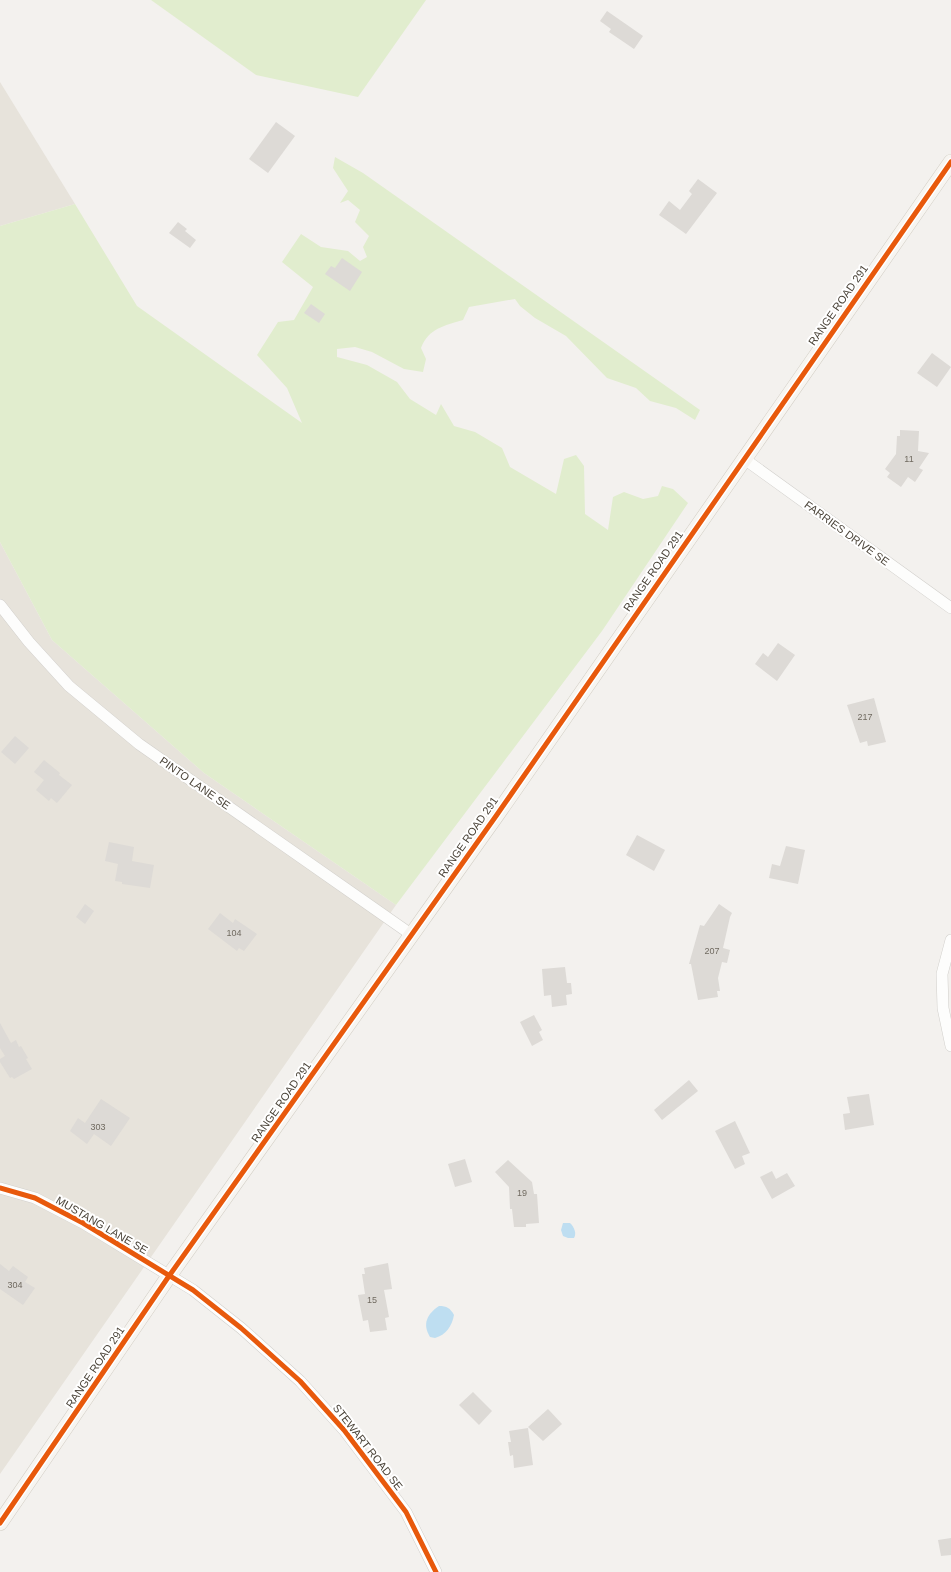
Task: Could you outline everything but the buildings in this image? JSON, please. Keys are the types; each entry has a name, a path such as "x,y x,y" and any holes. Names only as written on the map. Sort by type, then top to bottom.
{"street":[{"name":"RANGE ROAD 291","path":"0,1523 169,1276 412,935 743,458 951,162"},
{"name":"FARRIES DRIVE SE","path":"743,458 951,608"},
{"name":"PINTO LANE SE","path":"0,605 29,642 69,686 139,744 412,935"},
{"path":"951,940 942,974 943,1008 951,1046"},
{"name":"MUSTANG LANE SE","path":"0,1188 35,1198 83,1223 169,1276"},
{"name":"STEWART ROAD SE","path":"169,1276 193,1290 241,1328 300,1381 344,1430 406,1512 436,1572"}],"shaded area":[{"path":"0,82 75,204 0,226"},
{"path":"0,542 52,640 204,773 396,905 0,1474"}],"green space":[{"path":"151,0 426,0 358,97 256,75"},
{"path":"335,157 363,173 700,410 695,420 676,408 650,401 636,388 607,378 566,336 535,318 520,306 515,299 469,307 463,320 443,326 433,332 424,341 421,348 426,359 423,372 404,369 372,352 355,347 337,349 337,357 367,365 397,382 410,399 436,415 441,404 454,426 475,432 502,448 510,467 556,494 564,459 576,455 584,466 585,514 608,530 613,497 624,492 643,499 658,496 662,486 673,489 688,503 602,631 396,905 204,773 52,640 0,542 0,226 75,204 137,306 302,423 287,388 257,355 278,322 294,320 313,287 282,262 301,234 321,247 348,251 360,261 367,257 363,247 369,236 355,222 360,210 348,200 340,203 348,191 333,168"}],"water":[{"path":"563,1223 570,1223 573,1226 575,1230 574,1238 563,1236 561,1230"},
{"path":"439,1306 450,1309 454,1315 453,1319 448,1330 442,1335 435,1338 430,1337 426,1328 427,1320 431,1312"}],"cycle path":[{"path":"0,1523 169,1276 496,816 951,162"},
{"path":"0,1188 35,1198 83,1223 193,1290 241,1328 300,1381 344,1430 406,1512 436,1572"}]}
